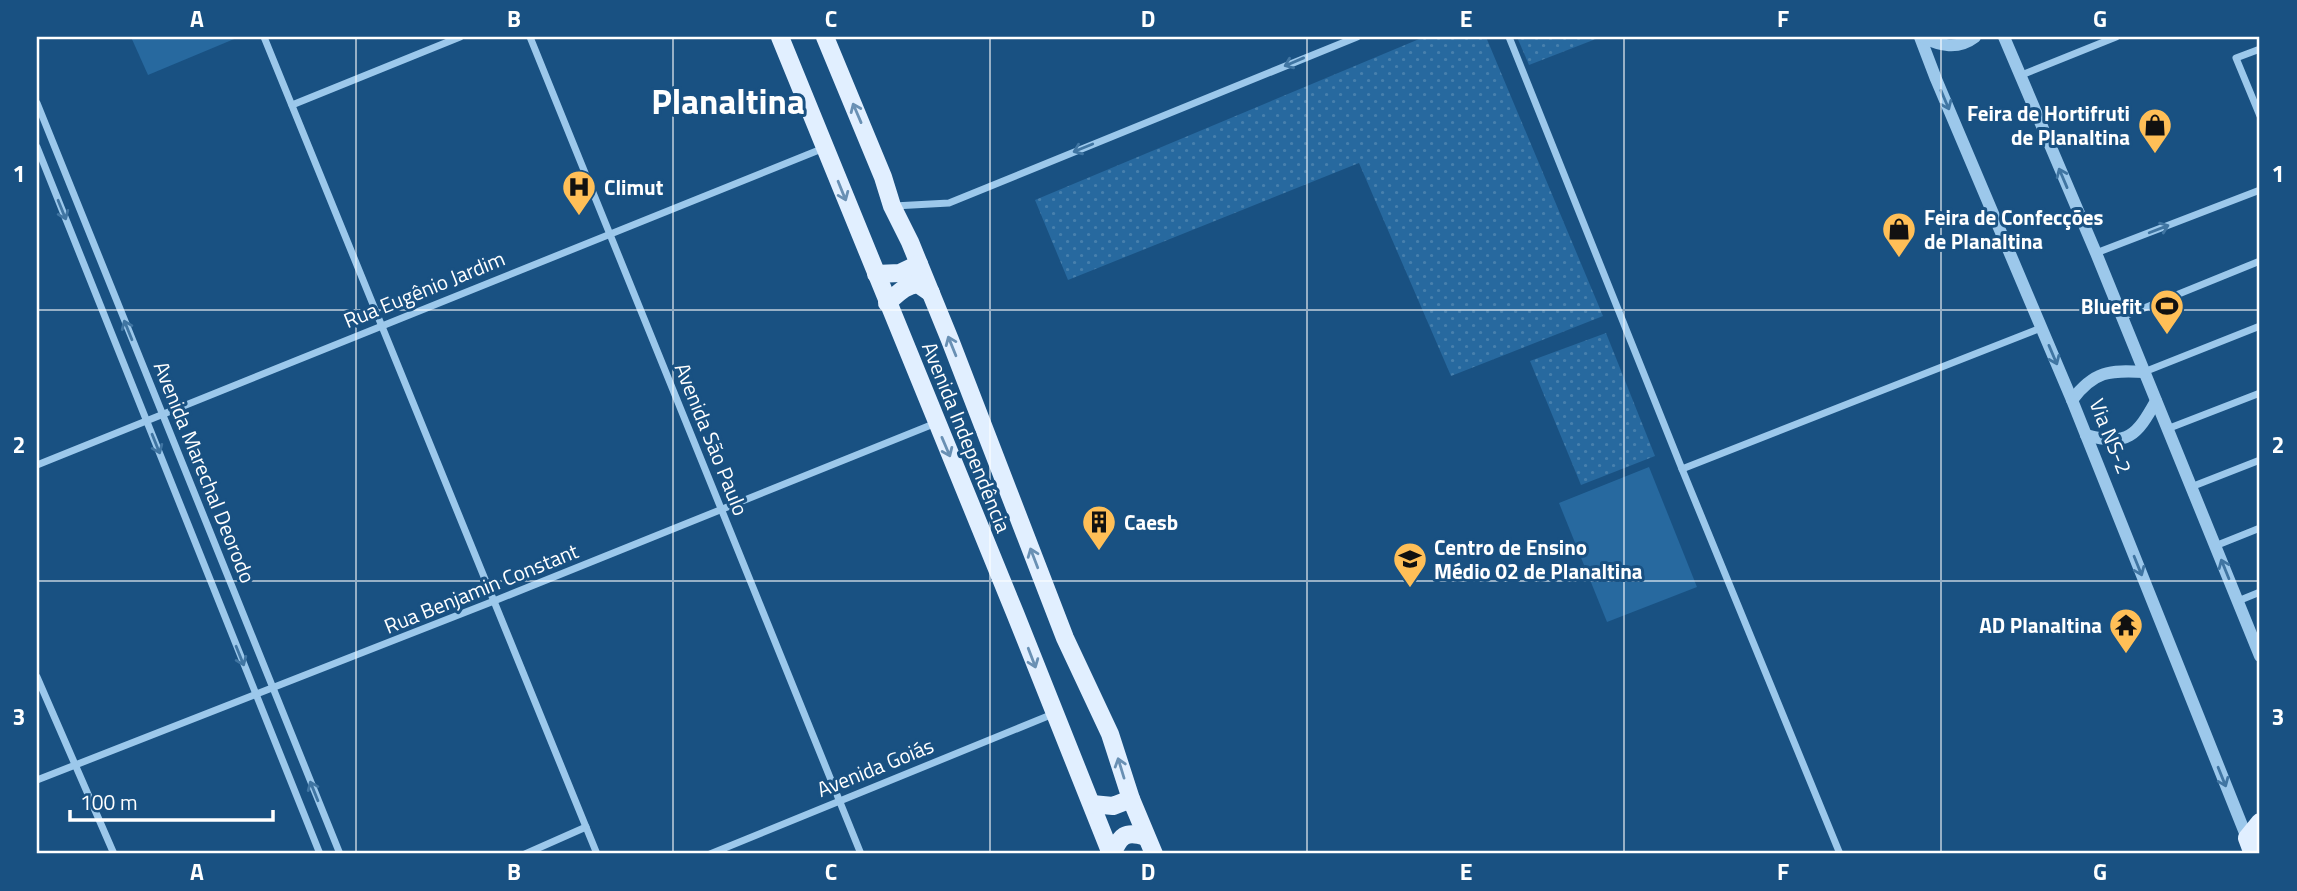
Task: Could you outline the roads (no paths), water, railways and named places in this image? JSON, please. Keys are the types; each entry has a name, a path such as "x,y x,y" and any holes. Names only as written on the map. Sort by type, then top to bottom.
{"main road":[{"name":"Avenida Independência","path":"780,37 1111,854"},
{"name":"Avenida Independência","path":"825,37 883,177 892,206 931,293 1065,638 1110,734 1131,799 1154,854"},
{"path":"876,274 900,273 919,264"},
{"path":"887,303 909,285 918,284 931,293"},
{"path":"1092,804 1113,806 1131,799"},
{"path":"2250,846 2260,822"},
{"path":"1111,854 1117,841 1125,835 1134,833 1146,837"}],"street":[{"path":"264,37 597,854"},
{"path":"292,106 460,37"},
{"name":"Avenida São Paulo","path":"530,37 861,854"},
{"path":"892,206 948,203 1357,37"},
{"path":"1509,37 1840,854"},
{"path":"1921,37 1947,47 1966,43 1975,37"},
{"name":"Via NS-2","path":"1921,37 1936,79 2072,400 2250,846"},
{"path":"2004,37 2096,253 2260,655"},
{"path":"2019,76 2116,37"},
{"path":"2260,49 2236,58 2260,116"},
{"name":"Avenida Marechal Deorodo","path":"37,103 340,854"},
{"name":"Avenida Marechal Deorodo","path":"37,147 320,854"},
{"name":"Rua Eugênio Jardim","path":"37,464 825,148"},
{"path":"2096,253 2260,190"},
{"path":"2122,317 2260,261"},
{"path":"2072,400 2084,384 2098,374 2144,372 2260,326"},
{"path":"1682,469 2041,328"},
{"path":"2167,429 2260,393"},
{"path":"2086,435 2101,439 2131,436 2141,427 2156,401"},
{"name":"Rua Benjamin Constant","path":"37,780 273,689 936,423"},
{"path":"2191,487 2260,460"},
{"path":"2215,546 2260,528"},
{"path":"2238,601 2260,592"},
{"path":"37,677 114,854"},
{"name":"Avenida Goiás","path":"710,854 1054,714"},
{"path":"525,854 586,827"}],"place":[{"name":"Feira de Hortifruti de Planaltina","path":"2155,155"},
{"name":"Climut","path":"579,217"},
{"name":"Feira de Confecções de Planaltina","path":"1899,259"},
{"name":"Bluefit","path":"2167,336"},
{"name":"Caesb","path":"1099,552"},
{"name":"Centro de Ensino Médio 02 de Planaltina","path":"1410,589"},
{"name":"AD Planaltina","path":"2126,655"}],"district":[{"name":"Planaltina","path":"728,101"}]}
